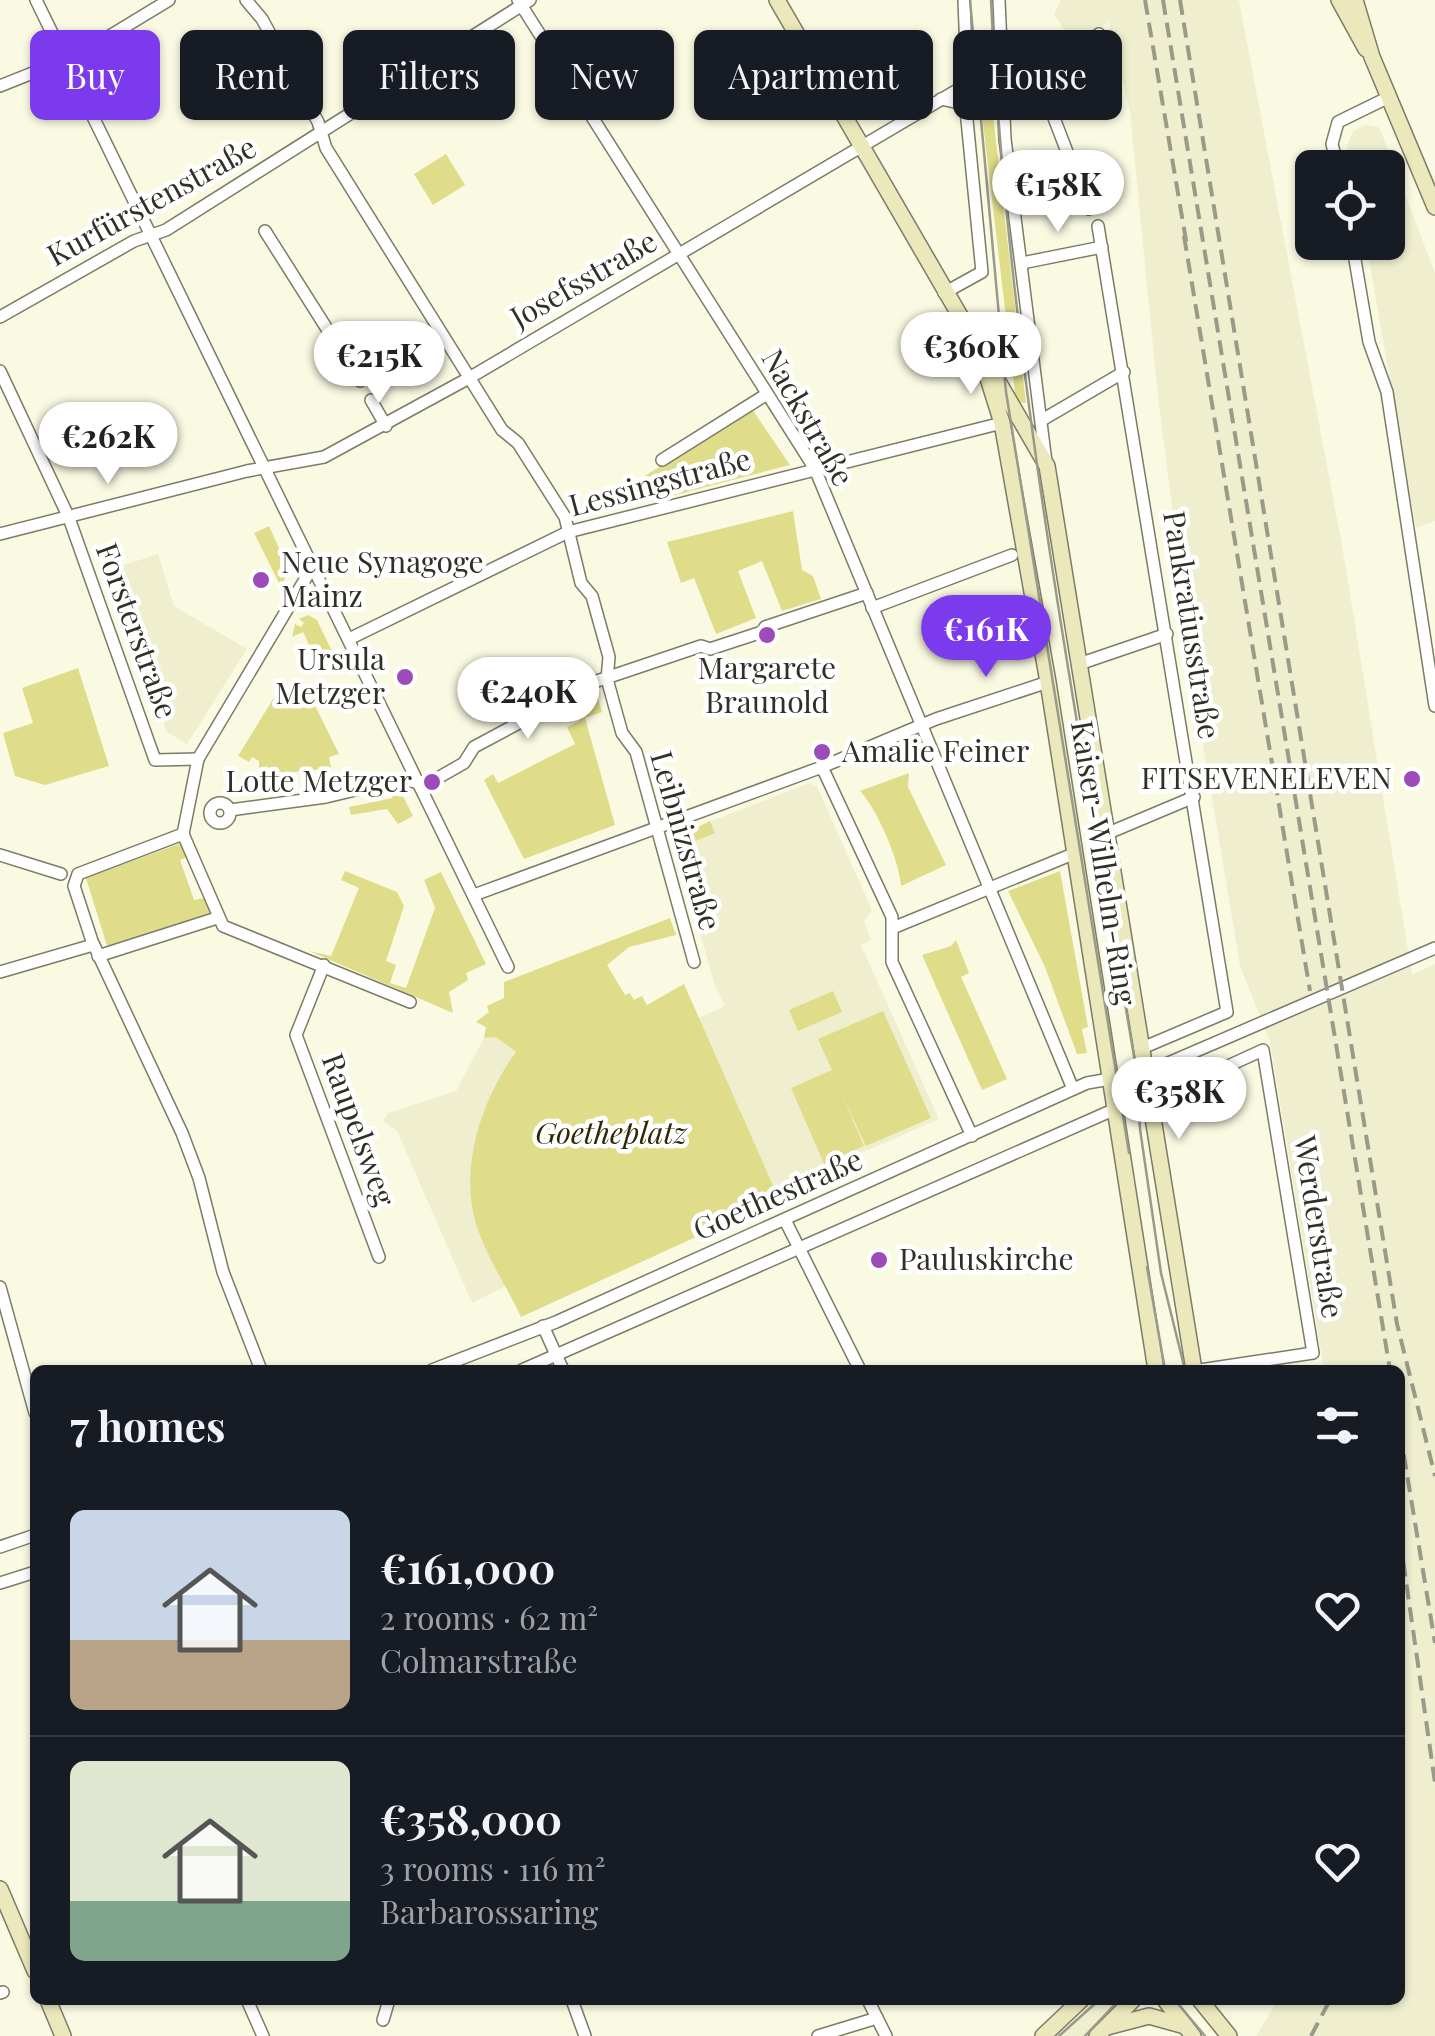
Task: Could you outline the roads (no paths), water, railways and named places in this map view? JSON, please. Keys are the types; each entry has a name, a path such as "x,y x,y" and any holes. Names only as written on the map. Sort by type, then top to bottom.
{"street":[{"path":"36,0 51,30"},
{"path":"118,30 169,0"},
{"name":"Leibnizstraße","path":"246,0 262,19 326,148 468,378 502,430 518,443 565,517 605,642 607,679 622,733 636,752 694,962"},
{"path":"776,0 1047,466"},
{"path":"964,0 965,30"},
{"name":"Kaiser-Wilhelm-Ring","path":"999,0 1000,30"},
{"path":"1339,0 1372,57"},
{"path":"1355,0 1372,57 1435,207"},
{"name":"Kurfürstenstraße","path":"0,316 152,235 321,133 523,2"},
{"name":"Nackstraße","path":"523,2 815,470 992,886 1073,1089"},
{"path":"0,86 30,75"},
{"name":"Josefsstraße","path":"0,534 267,467 324,457 386,426 953,90"},
{"path":"1334,150 1332,139 1338,122 1389,97"},
{"path":"941,99 959,103 966,110 982,272 944,293"},
{"path":"95,120 508,967"},
{"name":"Kaiser-Wilhelm-Ring","path":"1005,120 1047,466 1140,1049 1196,1365"},
{"path":"1055,120 1089,209"},
{"name":"Pankratiusstraße","path":"1098,226 1227,1012 1140,1049"},
{"path":"265,231 360,382"},
{"path":"1022,263 1102,248"},
{"path":"1355,260 1369,342 1387,392 1434,698"},
{"name":"Kaiser-Wilhelm-Ring","path":"982,359 1002,423 1048,682 1155,1365"},
{"name":"Forsterstraße","path":"0,371 70,518 155,760 198,758"},
{"path":"1042,420 1124,372"},
{"path":"662,460 767,394"},
{"path":"371,400 386,426"},
{"name":"Lessingstraße","path":"349,639 568,532 1002,423"},
{"path":"872,608 1012,555"},
{"path":"313,566 198,758 183,834 223,926 410,1002"},
{"path":"230,810 326,796 404,778 419,782 464,763 474,747 607,679 701,646 710,649 762,632 765,627 867,593"},
{"path":"1079,664 1167,634"},
{"path":"474,895 1048,682"},
{"path":"822,767 895,927 892,962 972,1136"},
{"path":"1106,834 1194,797"},
{"path":"183,834 78,874 74,886 96,951 199,1178 223,1272 259,1365"},
{"path":"895,927 1073,854"},
{"path":"0,855 61,874"},
{"path":"0,972 218,918"},
{"name":"Goethestraße","path":"445,1365 785,1220 1073,1089 1107,1076 1145,1073 1435,948"},
{"name":"Raupelsweg","path":"324,965 296,1036 379,1257"},
{"name":"Werderstraße","path":"1150,1102 1263,1050 1313,1353 1231,1365"},
{"name":"Goethestraße","path":"534,1365 597,1334 1113,1110 1145,1073"},
{"path":"785,1220 858,1365"},
{"path":"0,1287 30,1395"},
{"path":"543,1326 560,1365"},
{"path":"0,1548 30,1537"},
{"path":"0,1584 30,1574"},
{"path":"0,1889 30,1959"},
{"path":"50,2005 63,2036"},
{"path":"249,2005 263,2036"},
{"path":"383,2020 388,2005"},
{"path":"574,2005 585,2036"},
{"path":"870,2005 886,2036"},
{"path":"1043,2036 1077,2005"},
{"path":"1102,2032 1127,2005"},
{"path":"1169,2005 1189,2031"},
{"path":"1204,2005 1228,2036"},
{"path":"1102,2032 1149,2016 1189,2031"},
{"path":"818,2036 877,2018"}],"tram line":[{"path":"970,0 1006,392 1129,1153"},
{"path":"991,0 1000,135 1029,405 1069,673 1137,1074 1140,1129 1161,1273 1184,1365"},
{"path":"1147,1267 1164,1365"},
{"path":"1059,2036 1093,2005"},
{"path":"1085,2036 1114,2005"},
{"path":"1179,2005 1205,2036"}],"railway":[{"path":"1145,0 1187,246"},
{"path":"1163,0 1389,1365"},
{"path":"1180,0 1397,1324 1435,1476"},
{"path":"1184,236 1310,991"},
{"path":"1405,1462 1435,1643"},
{"path":"1405,1574 1435,1783"},
{"path":"1311,2036 1327,2005"}],"place":[{"name":"Neue Synagoge Mainz","path":"261,580"},
{"name":"Margarete Braunold","path":"767,635"},
{"name":"Ursula Metzger","path":"405,677"},
{"name":"Amalie Feiner","path":"822,752"},
{"name":"FITSEVENELEVEN","path":"1412,779"},
{"name":"Lotte Metzger","path":"432,782"},
{"name":"Pauluskirche","path":"879,1260"}],"park label":[{"name":"Goetheplatz","path":"611,1134"}]}
